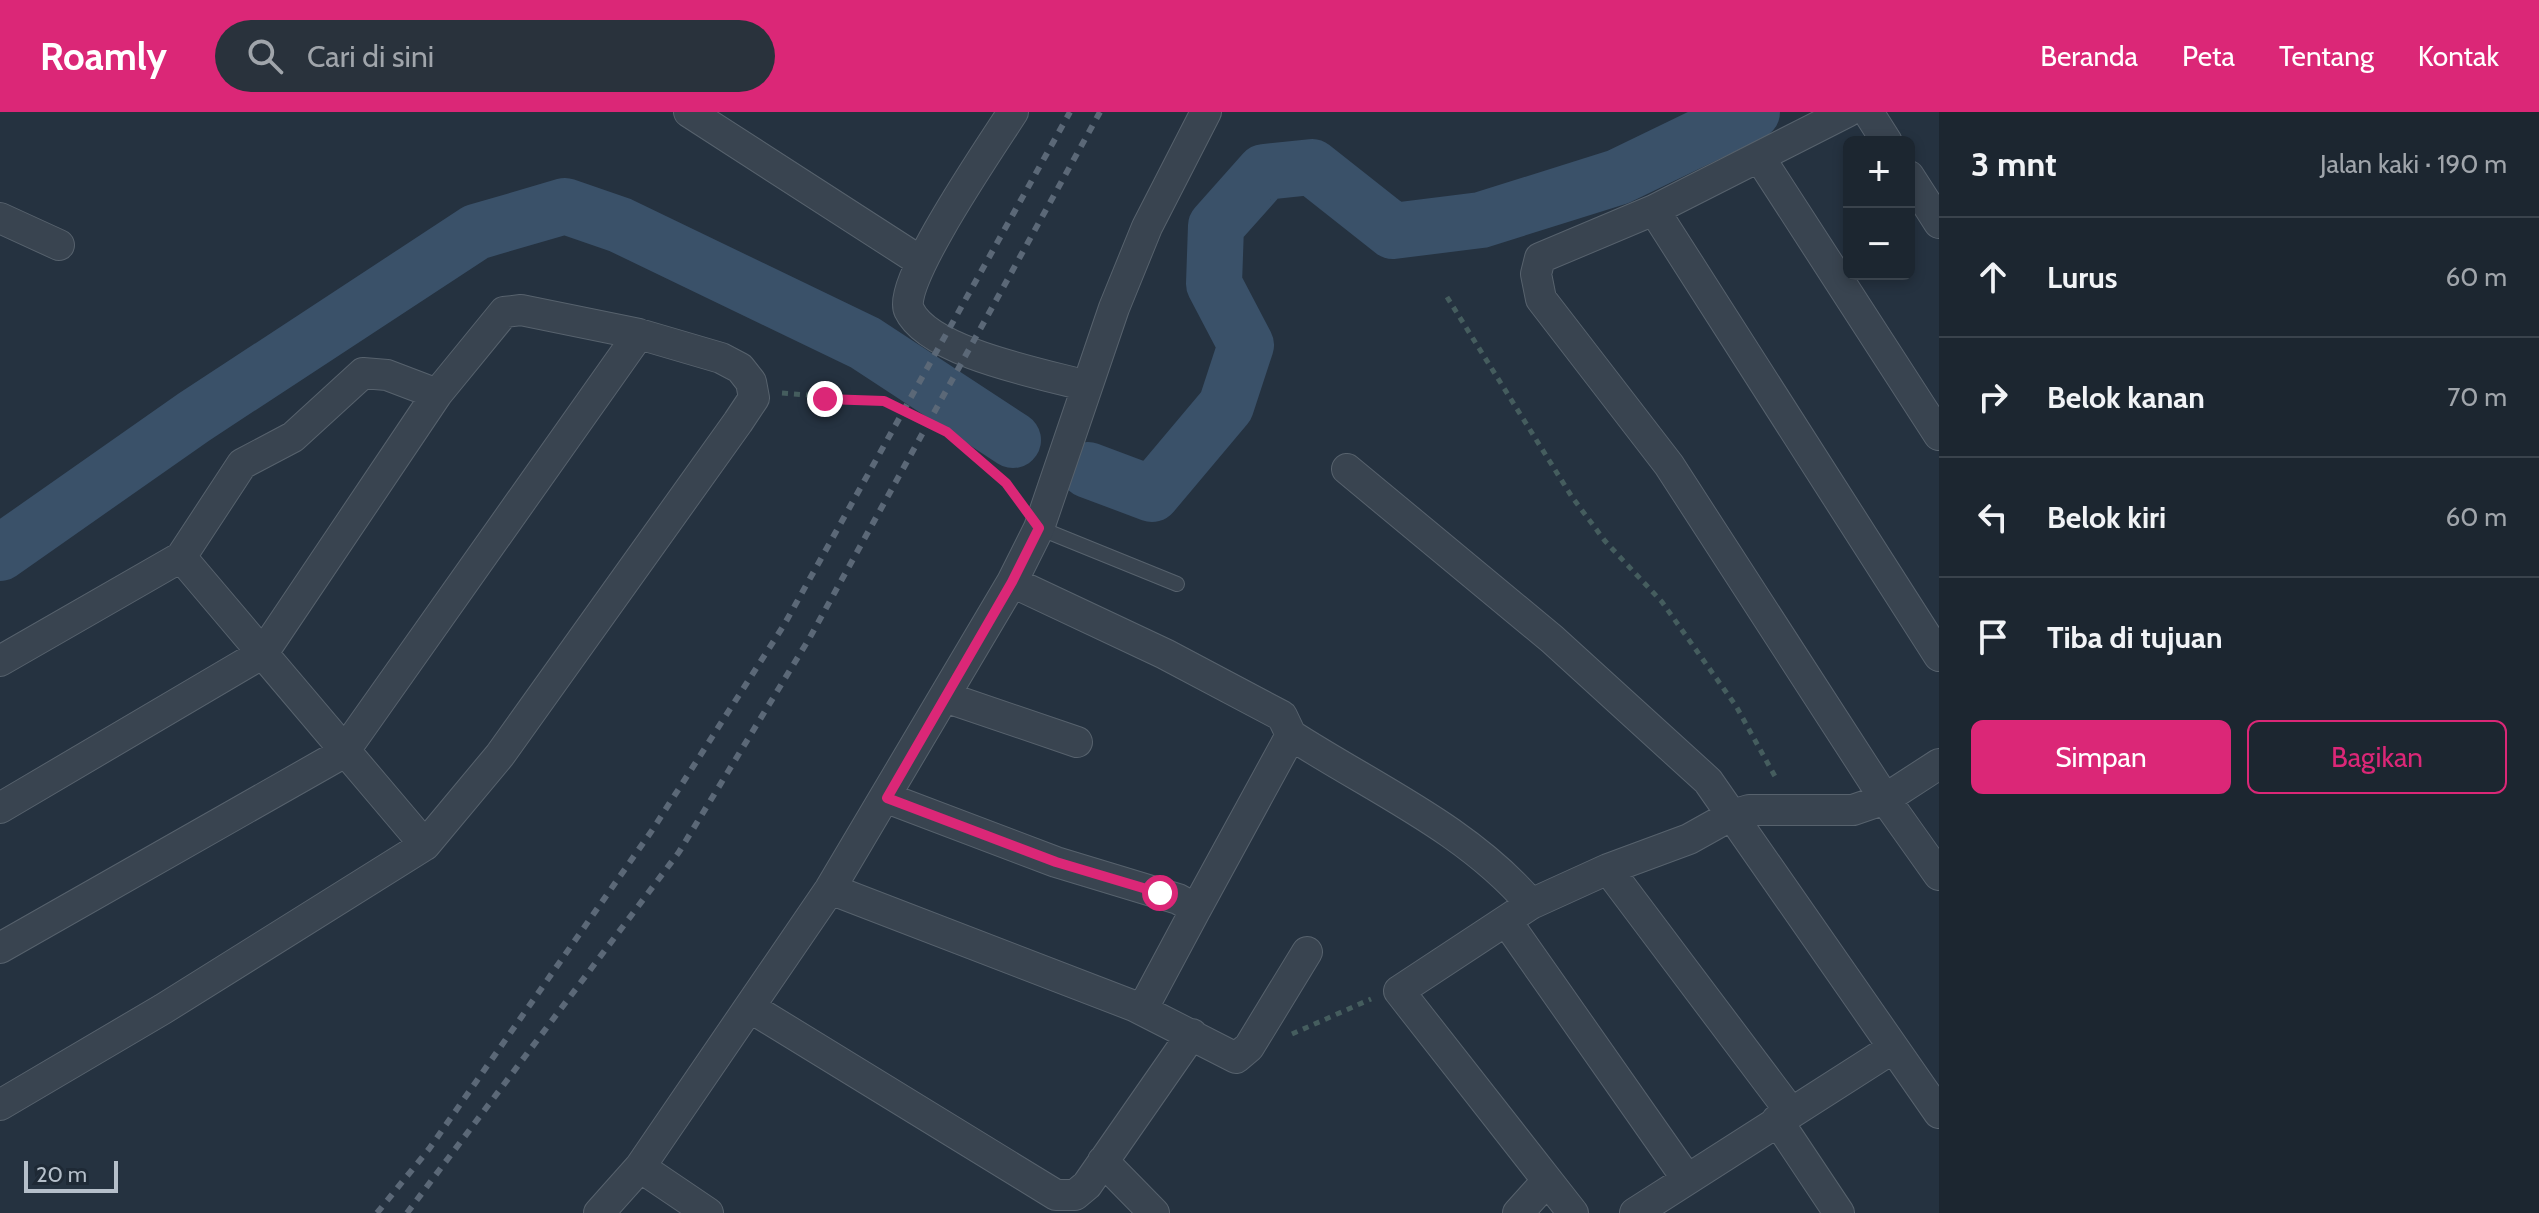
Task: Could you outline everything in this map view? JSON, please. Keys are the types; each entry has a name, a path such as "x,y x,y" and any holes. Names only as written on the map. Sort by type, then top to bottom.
{"street":[{"path":"689,112 920,261"},
{"path":"1013,112 920,261 907,292 908,309 923,328 947,343 1087,386"},
{"path":"599,1213 640,1167 830,889 887,798 1012,582 1039,528 1087,386 1147,227 1206,112"},
{"path":"1847,112 1654,210 1540,258 1536,274 1541,299 1669,465 1885,799 1939,875"},
{"path":"1868,112 1883,136"},
{"path":"1760,158 1939,435"},
{"path":"1915,185 1939,223"},
{"path":"1654,210 1939,656"},
{"path":"0,218 59,245"},
{"path":"0,808 263,653 437,394 489,328 511,309 639,334 721,358 740,368 755,389 754,398 500,755 425,845 163,1009 0,1105"},
{"path":"0,948 343,753 639,334"},
{"path":"0,661 181,557 242,464 293,437 363,373 387,375 437,394"},
{"path":"1347,469 1563,649 1708,781 1939,1113"},
{"path":"181,557 343,753 425,845"},
{"path":"1012,582 1165,654 1282,716 1291,735 1434,820 1511,880 1531,904"},
{"path":"945,697 1077,742"},
{"path":"1142,1010 1291,735"},
{"path":"1573,1213 1399,991 1531,904 1608,869 1689,839 1732,815 1749,810 1853,810 1885,799 1939,764"},
{"path":"887,798 1056,862 1178,899 1196,909"},
{"path":"1608,869 1784,1116 1839,1213"},
{"path":"830,889 1142,1010 1236,1058 1249,1047 1307,952"},
{"path":"1507,922 1687,1179"},
{"path":"751,1008 1056,1195 1075,1195 1103,1161 1192,1034"},
{"path":"1635,1213 1667,1204 1687,1179 1893,1048"},
{"path":"1103,1161 1154,1213"},
{"path":"640,1167 708,1213"},
{"path":"1518,1213 1547,1181"}],"lane":[{"path":"1039,528 1177,584"}],"path":[{"path":"1447,297 1572,497 1605,541 1662,602 1736,706 1776,776 1783,810"},
{"path":"778,393 884,401 947,432 1006,483 1039,528"},
{"path":"1249,1047 1280,1040 1381,994 1399,991"}],"waterway":[{"path":"1088,470 1152,494 1226,406 1246,345 1214,284 1216,226 1264,172 1312,167 1393,231 1481,220 1618,177 1752,112"},
{"path":"0,553 194,417 476,232 565,206 620,225 865,343 1013,440"}],"railway":[{"path":"377,1213 429,1149 653,829 784,625 1070,112"},
{"path":"407,1213 679,852 809,639 1100,112"}],"route":[{"path":"825,399 884,401 947,432 1006,483 1021,499 1039,528 1012,582 887,798 1056,862 1160,893"}]}
